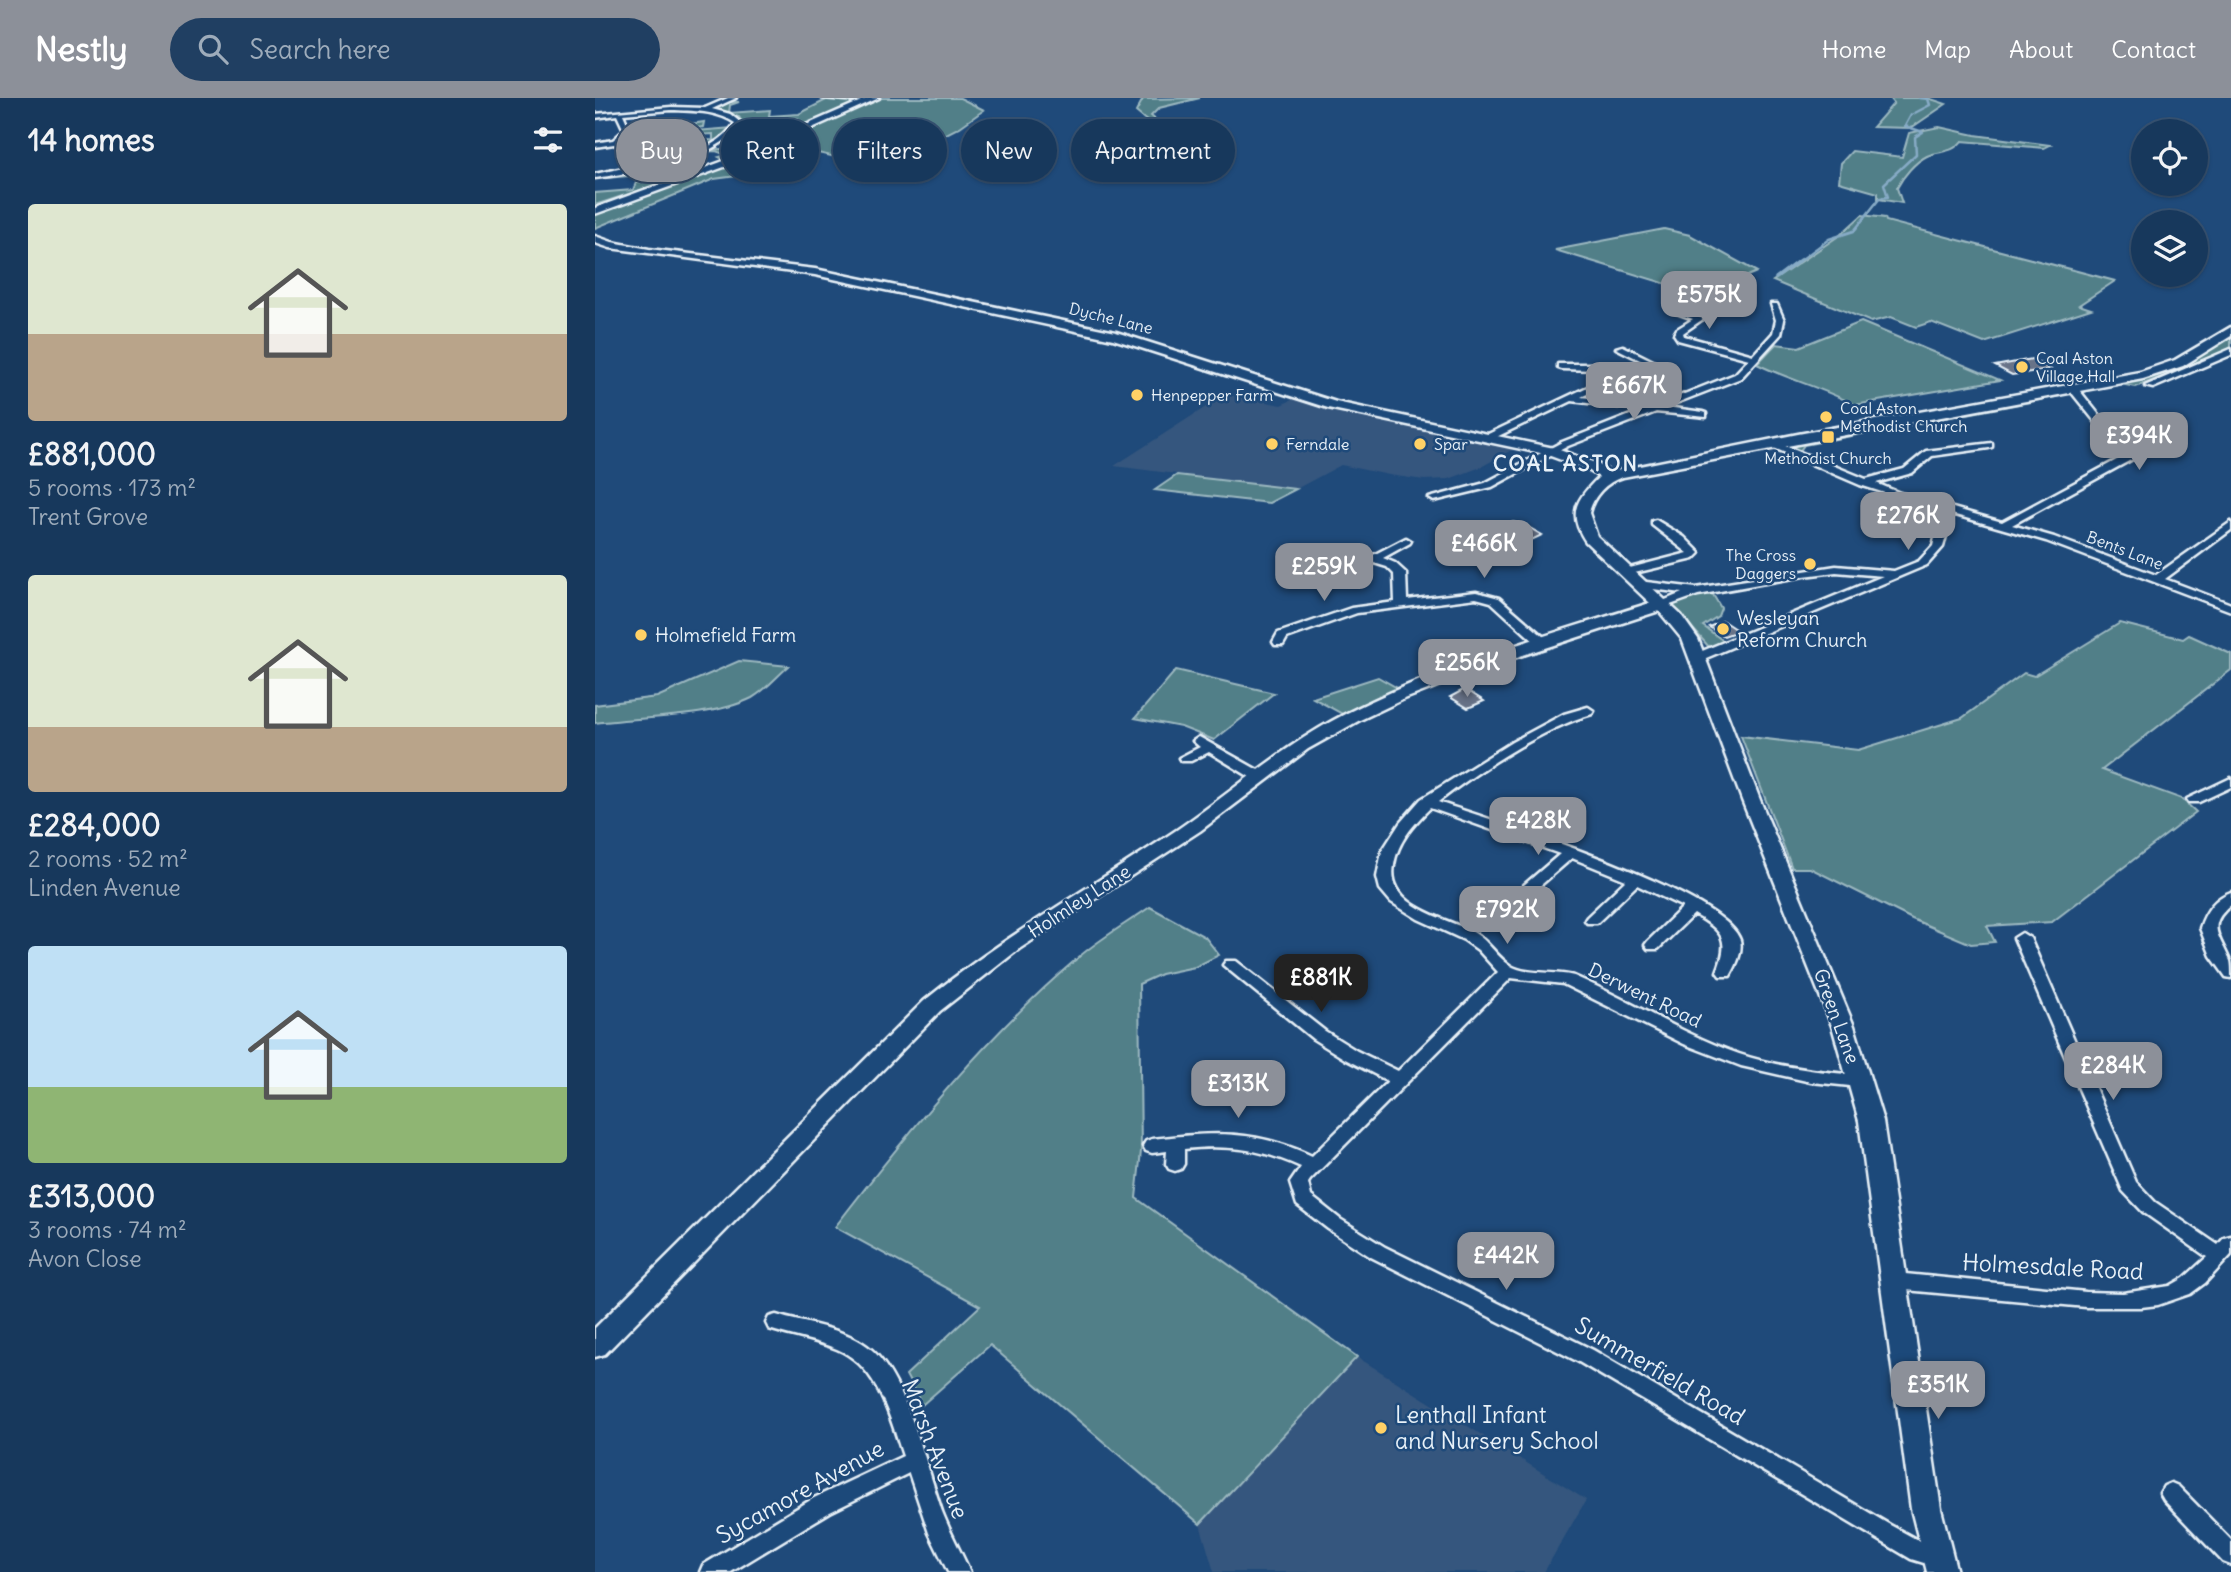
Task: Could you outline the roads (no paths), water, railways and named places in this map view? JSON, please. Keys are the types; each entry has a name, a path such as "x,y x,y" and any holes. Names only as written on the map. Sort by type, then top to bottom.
{"main road":[{"path":"595,209 724,164 872,99"},
{"name":"Dyche Lane","path":"595,239 610,245 649,252 815,272 1116,335 1333,405 1549,451 1593,467 1608,477"},
{"path":"1608,477 1770,443 2162,370 2195,354 2231,331"},
{"name":"Green Lane","path":"1608,477 1582,508 1581,520 1591,539 1685,630 1699,657 1756,812 1838,1013 1860,1081 1871,1121 1926,1509 1940,1565"},
{"name":"Holmley Lane","path":"595,1346 947,993 1033,931 1179,837 1298,747 1375,706 1423,683 1541,641 1661,605"}],"street":[{"path":"706,110 733,98"},
{"path":"825,98 872,99"},
{"path":"653,110 654,102"},
{"path":"595,116 653,110 706,110 733,117 738,123 737,130 707,148"},
{"path":"595,145 615,142 627,130 619,113"},
{"path":"595,176 616,173"},
{"path":"1434,498 1504,478 1549,451 1738,376 1756,359 1780,327 1774,306"},
{"path":"1679,311 1699,319 1680,331 1678,336 1681,338 1756,359"},
{"path":"1487,438 1649,361 1620,348"},
{"path":"2150,386 2231,352"},
{"path":"1560,366 1598,367 1622,375"},
{"path":"2006,524 2144,450 2145,446 2141,442 2099,423 2073,388"},
{"path":"1570,398 1703,415"},
{"name":"Bents Lane","path":"1770,443 1864,483 1912,500 2006,524 2231,608"},
{"path":"1864,483 1908,471 1929,453 1974,450 1989,446"},
{"path":"1699,657 1923,562 1933,555 1938,547 1948,509"},
{"path":"1632,578 1695,553 1656,523"},
{"path":"2157,580 2231,525"},
{"path":"1342,567 1360,566 1406,541"},
{"path":"1375,559 1391,565 1400,573 1401,606"},
{"path":"1661,605 1695,592 1822,570 1896,573"},
{"path":"1850,570 1863,587"},
{"path":"1632,578 1695,592"},
{"path":"1279,642 1282,636 1312,631 1355,610 1401,606 1465,595 1495,600 1541,641"},
{"path":"1508,971 1482,944 1411,909 1388,891 1384,877 1385,867 1395,841 1411,817 1426,802 1568,717 1588,711"},
{"path":"1187,758 1203,744 1260,777"},
{"path":"2194,799 2231,782"},
{"path":"1426,802 1571,852 1706,913 1730,935 1733,943 1725,972"},
{"path":"1529,888 1571,852"},
{"path":"1591,920 1635,880"},
{"path":"2231,897 2213,913 2208,928 2219,956 2231,973"},
{"path":"1653,945 1693,906"},
{"path":"2022,938 2129,1186 2149,1207 2225,1250"},
{"path":"1231,965 1319,1035 1351,1055 1401,1080"},
{"name":"Derwent Road","path":"1508,971 1562,978 1739,1059 1811,1077 1860,1081"},
{"name":"Summerfield Road","path":"1508,971 1314,1165 1299,1183 1303,1200 1378,1252 1556,1339 1940,1565"},
{"path":"1152,1146 1224,1138 1244,1140 1284,1150 1314,1165"},
{"path":"1175,1164 1176,1143"},
{"name":"Holmesdale Road","path":"1895,1281 2117,1300 2152,1298 2178,1291 2198,1278 2225,1250"},
{"name":"Marsh Avenue","path":"776,1323 839,1341 863,1353 879,1372 915,1460 940,1533 959,1572"},
{"name":"Sycamore Avenue","path":"711,1572 822,1505 915,1460"},
{"path":"2171,1493 2231,1555"}],"waterway":[{"path":"1798,262 1829,239 1854,231 1880,198 1888,197 1884,184 1916,154 1915,137 1923,132 1905,126 1911,115 1930,105 1928,99 1919,98"},
{"path":"1776,278 1800,260"}],"place":[{"name":"Coal Aston Village Hall","path":"2022,367"},
{"name":"Henpepper Farm","path":"1137,395"},
{"name":"Coal Aston Methodist Church","path":"1826,417"},
{"name":"Methodist Church","path":"1828,437"},
{"name":"Ferndale","path":"1272,444"},
{"name":"Spar","path":"1420,444"},
{"name":"The Cross Daggers","path":"1810,564"},
{"name":"Wesleyan Reform Church","path":"1723,629"},
{"name":"Holmefield Farm","path":"641,635"},
{"name":"Lenthall Infant and Nursery School","path":"1381,1428"}],"district":[{"name":"COAL ASTON","path":"1566,464"}]}
